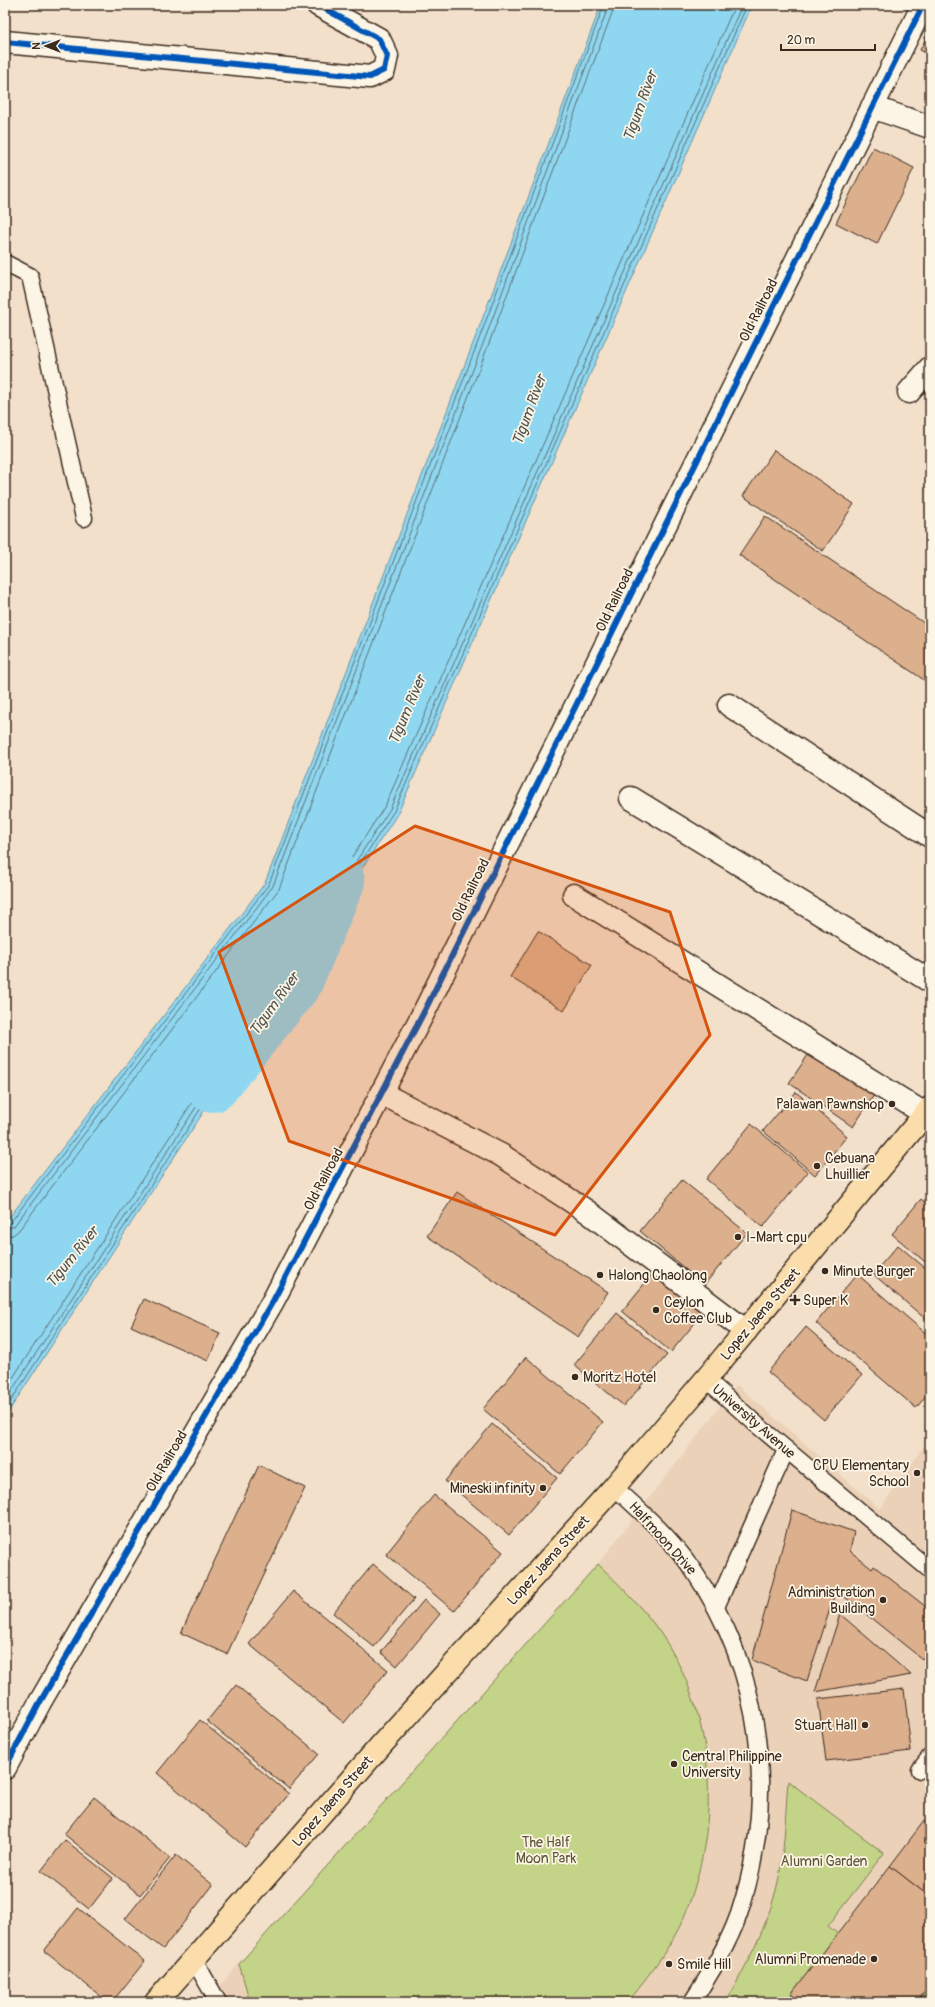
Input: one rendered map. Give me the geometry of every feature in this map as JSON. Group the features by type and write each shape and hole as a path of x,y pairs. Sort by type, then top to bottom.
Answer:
{"main road":[{"name":"Lopez Jaena Street","path":"156,2002 383,1743 614,1486 706,1379 927,1111"}],"street":[{"path":"5,42 370,78 384,70 387,56 379,39 318,5"},
{"name":"Old Railroad","path":"5,1768 40,1702 273,1301 429,1001 923,5"},
{"path":"872,107 930,127"},
{"path":"909,392 930,368"},
{"path":"729,705 930,836"},
{"path":"631,798 930,981"},
{"path":"574,895 927,1111"},
{"path":"381,1093 513,1163 588,1212 746,1331"}],"lane":[{"path":"5,263 30,276 84,518"},
{"name":"University Avenue","path":"706,1379 786,1450 930,1570"},
{"path":"716,1607 786,1450"},
{"name":"Halfmoon Drive","path":"614,1486 651,1520 688,1563 716,1607 742,1667 758,1736 761,1792 754,1859 738,1915 717,1962 692,2002"},
{"path":"920,1770 930,1757"},
{"path":"193,1958 218,2002"}],"highlighted area":[{"path":"415,826 670,912 710,1035 555,1235 289,1141 219,952"}],"shaded area":[{"name":"Central Philippine University","path":"737,1385 880,1509 930,1437 930,2002 205,2002 598,1564"}],"green space":[{"name":"The Half Moon Park","path":"598,1564 645,1613 659,1631 678,1663 693,1698 702,1734 708,1771 708,1808 704,1845 696,1882 684,1917 673,1940 643,1982 627,2002 250,2002 239,1964"},
{"name":"Alumni Garden","path":"788,1781 884,1853 828,1926 838,1934 792,1994 801,2002 726,2002 748,1962 772,1905 779,1877 783,1850"},
{"path":"930,1985 930,2002 917,2002"}],"water":[{"path":"601,5 752,5 398,813 5,1417 5,1223 265,883 477,333"}],"building":[{"path":"930,30 930,55 920,50"},
{"path":"873,147 914,168 877,244 836,223"},
{"path":"774,450 854,504 823,551 743,496"},
{"path":"765,516 930,627 930,684 739,555"},
{"path":"538,931 592,965 564,1011 510,977"},
{"path":"810,1052 874,1095 853,1127 789,1083"},
{"path":"796,1092 847,1136 815,1175 763,1131"},
{"path":"751,1124 808,1172 763,1227 706,1179"},
{"path":"682,1180 747,1233 704,1285 640,1231"},
{"path":"457,1192 608,1292 578,1337 427,1236"},
{"path":"921,1199 930,1207 930,1266 892,1234"},
{"path":"898,1245 930,1272 930,1323 873,1274"},
{"path":"654,1272 703,1313 671,1352 622,1311"},
{"path":"857,1274 930,1337 930,1391 916,1408 816,1323"},
{"path":"144,1299 220,1333 208,1361 131,1326"},
{"path":"617,1313 667,1355 624,1406 574,1365"},
{"path":"806,1327 862,1375 824,1420 768,1372"},
{"path":"526,1357 603,1422 560,1474 483,1409"},
{"path":"492,1424 557,1478 509,1535 445,1481"},
{"path":"259,1465 305,1488 227,1654 181,1633"},
{"path":"434,1495 503,1552 454,1611 386,1554"},
{"name":"Administration Building","path":"792,1510 854,1532 850,1551 872,1569 874,1566 930,1610 930,1649 922,1659 836,1590 807,1681 752,1660"},
{"path":"373,1564 414,1599 374,1647 333,1613"},
{"path":"293,1591 388,1670 344,1723 249,1644"},
{"path":"424,1600 440,1614 397,1666 381,1652"},
{"path":"840,1614 911,1675 815,1692"},
{"path":"236,1685 319,1754 289,1789 207,1721"},
{"name":"Stuart Hall","path":"904,1689 911,1751 826,1761 818,1699"},
{"path":"200,1720 289,1794 245,1847 157,1773"},
{"path":"94,1797 170,1858 140,1895 64,1834"},
{"path":"924,1821 930,1826 930,1897 890,1866"},
{"path":"65,1840 113,1878 89,1909 41,1871"},
{"path":"176,1855 213,1885 163,1949 125,1919"},
{"name":"Alumni Promenade","path":"890,1866 930,1897 930,1985 917,2002 801,2002 791,1994"},
{"path":"78,1908 145,1961 112,2002 108,2002 44,1951"}],"waterway":[{"name":"Tigum River","path":"212,1084 295,981 337,881"}],"cycle path":[{"path":"5,42 370,77 384,70 387,56 379,39 318,5"},
{"path":"5,1768 40,1702 273,1301 426,1008 923,5"}],"place":[{"name":"Palawan Pawnshop","path":"892,1104"},
{"name":"Cebuana Lhuillier","path":"817,1166"},
{"name":"I-Mart cpu","path":"738,1237"},
{"name":"Minute Burger","path":"825,1271"},
{"name":"Halong Chaolong","path":"600,1275"},
{"name":"Super K","path":"795,1300"},
{"name":"Ceylon Coffee Club","path":"656,1310"},
{"name":"Moritz Hotel","path":"575,1377"},
{"name":"CPU Elementary School","path":"917,1473"},
{"name":"Mineski infinity","path":"543,1488"},
{"name":"Administration Building","path":"883,1600"},
{"name":"Stuart Hall","path":"865,1725"},
{"name":"Central Philippine University","path":"674,1764"},
{"name":"Alumni Promenade","path":"874,1959"},
{"name":"Smile Hill","path":"669,1964"}]}
